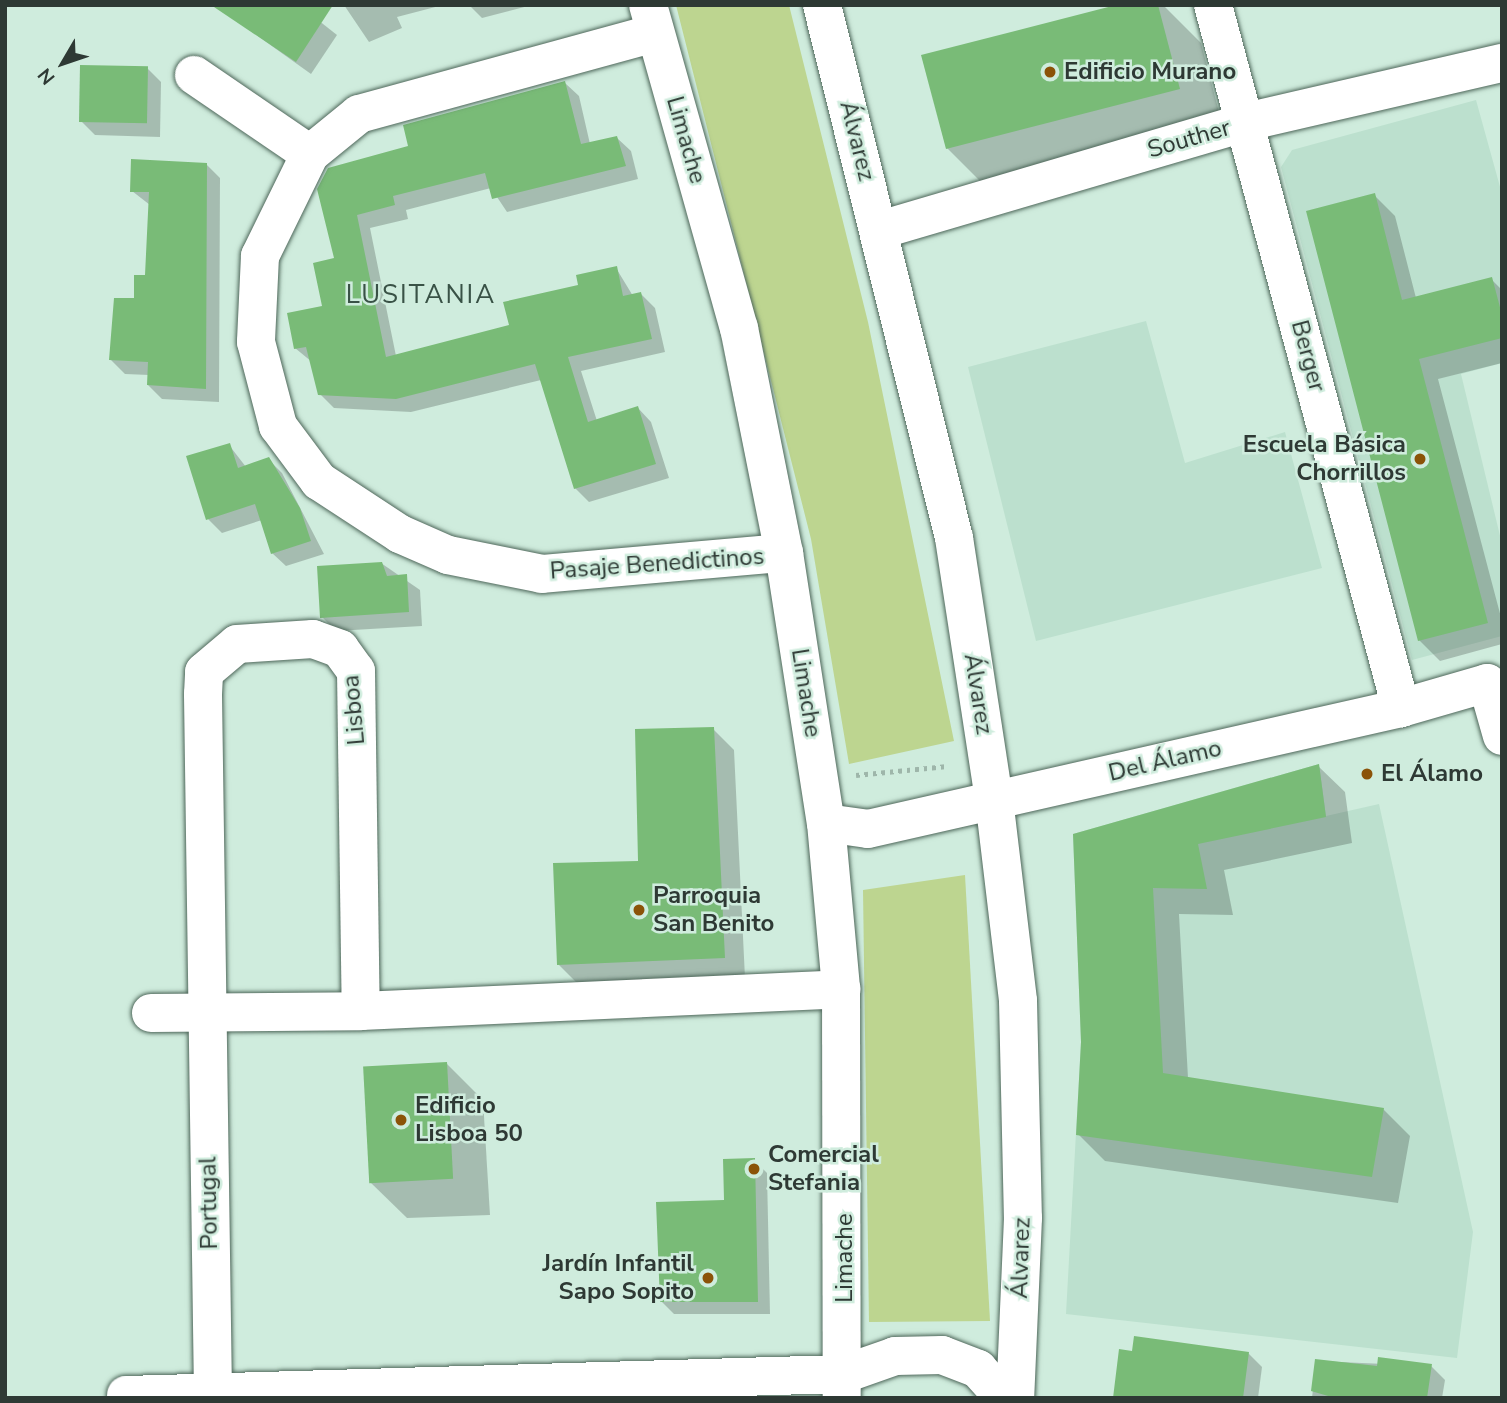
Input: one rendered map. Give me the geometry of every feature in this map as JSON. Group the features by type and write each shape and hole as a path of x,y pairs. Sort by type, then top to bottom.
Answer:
{"street":[{"name":"Álvarez","path":"822,5 880,230 954,538 994,799 1018,1001 1023,1218 1015,1398"},
{"name":"Berger","path":"1213,5 1401,708"},
{"name":"Pasaje Benedictinos","path":"652,19 359,114 310,153 260,256 256,342 278,426 319,481 400,534 448,555 542,574 784,553"},
{"name":"Limache","path":"652,19 739,328 784,553 824,808 841,989 843,1386"},
{"name":"Souther","path":"880,230 1246,122 1502,63"},
{"path":"194,75 310,153"},
{"name":"Lisboa","path":"204,1011 204,672 237,644 313,639 340,649 356,671 361,1011"},
{"path":"1494,681 1502,736"},
{"name":"Del Álamo","path":"824,808 868,830 994,799 1401,708 1494,681"},
{"path":"150,1013 361,1011 841,989"},
{"name":"Portugal","path":"204,1011 214,1394"},
{"path":"126,1395 843,1386 895,1356 942,1355 978,1369 1004,1398"}],"path":[{"path":"824,808 858,774 988,760"}],"shaded area":[{"name":"Escuela Básica Chorrillos","path":"1476,100 1502,194 1502,363 1461,374 1502,544 1502,636 1412,660 1281,167 1292,150"},
{"path":"1146,321 1185,463 1285,432 1322,568 1036,641 968,367"},
{"path":"1319,764 1326,816 1379,804 1473,1232 1457,1358 1066,1314 1081,1042 1073,834"}],"green space":[{"path":"676,5 789,5 868,322 954,741 849,764 811,539"},
{"path":"965,875 990,1321 869,1322 863,890"}],"building":[{"path":"211,5 333,5 296,62"},
{"name":"Edificio Murano","path":"1116,5 1158,5 1180,89 946,149 921,55"},
{"path":"80,65 148,66 147,123 79,122"},
{"path":"565,81 581,144 617,136 626,166 492,199 485,173 393,196 395,205 357,215 386,357 509,325 503,302 578,285 576,275 617,266 623,296 641,292 652,339 568,357 588,422 638,406 656,464 574,489 535,364 396,399 318,395 306,347 294,349 287,313 322,306 313,263 334,258 317,189 328,168 408,146 403,125"},
{"path":"131,159 207,163 206,389 147,385 148,362 109,360 114,298 134,298 134,275 145,275 149,192 130,192"},
{"path":"1375,193 1402,300 1492,277 1502,315 1502,338 1419,359 1488,623 1418,641 1306,211"},
{"path":"230,443 238,468 269,457 300,508 311,541 271,554 255,504 206,520 186,456"},
{"path":"382,562 387,576 407,574 409,612 320,618 317,566"},
{"name":"Parroquia San Benito","path":"714,727 725,958 557,965 553,863 638,861 635,729"},
{"path":"1319,764 1326,817 1198,844 1207,889 1153,888 1163,1073 1384,1108 1372,1177 1076,1135 1081,1042 1073,834"},
{"name":"Edificio Lisboa 50","path":"447,1062 453,1179 369,1183 363,1066"},
{"path":"755,1158 758,1302 660,1302 656,1202 724,1200 723,1159"},
{"path":"1134,1336 1249,1352 1243,1398 1113,1398 1119,1349 1132,1351"},
{"path":"1378,1357 1432,1364 1427,1398 1335,1398 1311,1391 1315,1359 1377,1366"}],"place":[{"name":"Edificio Murano","path":"1050,72"},
{"name":"Escuela Básica Chorrillos","path":"1420,459"},
{"name":"El Álamo","path":"1367,774"},
{"name":"Parroquia San Benito","path":"639,910"},
{"name":"Edificio Lisboa 50","path":"401,1120"},
{"name":"Comercial Stefania","path":"754,1169"},
{"name":"Jardín Infantil Sapo Sopito","path":"708,1278"}],"district":[{"name":"LUSITANIA","path":"421,295"}]}
